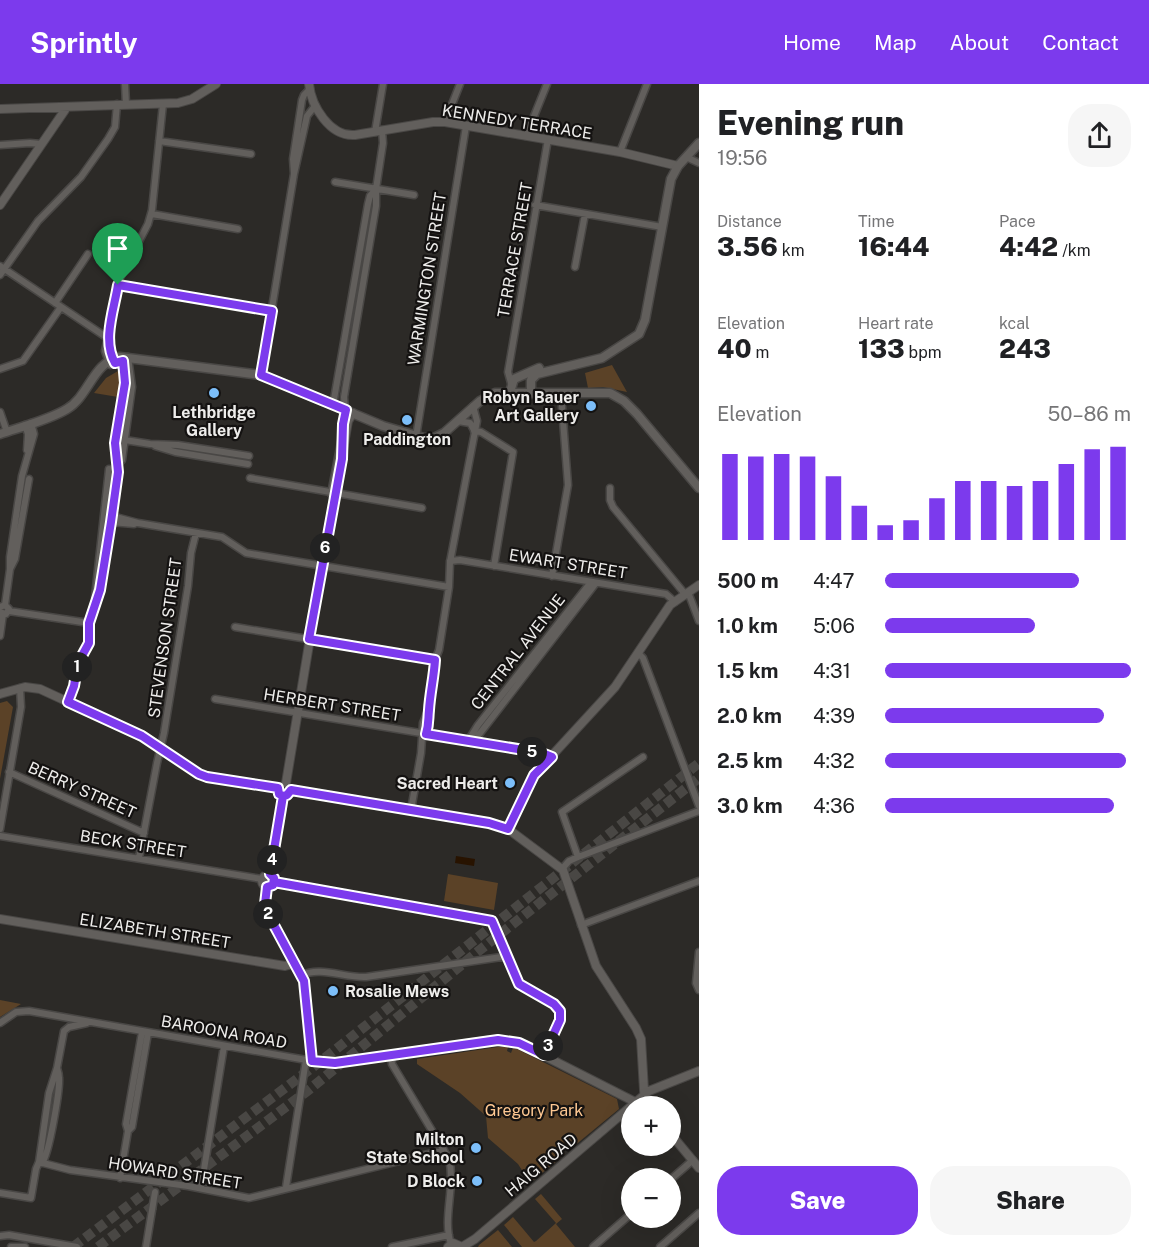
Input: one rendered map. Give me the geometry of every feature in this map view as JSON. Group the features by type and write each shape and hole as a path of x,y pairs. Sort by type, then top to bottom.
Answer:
{"main road":[{"path":"531,390 532,378 537,374 602,358 630,341 641,331 671,179 678,166 699,143"},
{"path":"3,433 68,408 95,376 121,360 261,375 416,437 429,438 438,436 488,396 543,367 567,366"},
{"path":"515,382 527,379 531,390"},
{"path":"515,382 531,390 561,394 606,393 615,395 637,414 699,488"}],"street":[{"path":"125,84 126,104"},
{"path":"0,110 187,102 216,84"},
{"path":"334,493 348,421 344,397 376,206 376,189 383,143 378,131 383,84"},
{"path":"445,122 460,84"},
{"path":"526,135 547,84"},
{"path":"620,152 647,84"},
{"path":"294,174 293,159 302,100 309,86"},
{"name":"KENNEDY TERRACE","path":"309,86 315,106 341,134 349,135 445,122 620,152 678,166"},
{"path":"0,275 2,267 38,221 77,181 108,139 115,127 117,104"},
{"path":"117,465 122,460 132,389 130,370 121,360 105,353 123,270 152,214 163,104"},
{"path":"261,375 294,174 307,117 315,106"},
{"path":"0,205 67,107"},
{"name":"WARMINGTON STREET","path":"416,437 466,126"},
{"name":"TERRACE STREET","path":"515,382 508,373 535,205 548,140"},
{"path":"159,141 250,154"},
{"path":"0,145 30,142 41,144"},
{"path":"686,157 699,163"},
{"path":"335,182 414,195"},
{"path":"333,405 369,198 376,189"},
{"path":"535,205 662,227"},
{"path":"152,214 238,229"},
{"path":"575,267 585,214"},
{"path":"360,253 368,255"},
{"path":"55,303 88,254"},
{"path":"2,267 108,340"},
{"path":"118,285 272,311"},
{"path":"0,369 23,361 61,307"},
{"path":"346,333 355,334"},
{"path":"121,360 125,383"},
{"path":"68,702 74,686 78,663 89,643 89,623 100,586 118,476 115,443 125,383 130,370"},
{"path":"552,576 568,485 561,394"},
{"path":"411,810 424,734 429,724 428,711 435,660 454,574 453,552 477,418 473,406"},
{"path":"0,694 20,688 35,687 142,736 199,774 287,795 297,713 333,507 343,429 348,411"},
{"path":"0,412 3,433"},
{"path":"458,421 470,423 474,430 482,432 513,452 494,566"},
{"path":"0,636 11,546 27,453 34,434 28,424"},
{"path":"343,429 343,450"},
{"path":"125,440 150,444 175,452 248,464"},
{"path":"150,444 178,444 249,456"},
{"path":"95,606 95,583 109,469"},
{"path":"250,478 422,508"},
{"path":"10,569 17,550 29,479"},
{"path":"610,488 609,497 614,507 687,593 699,621"},
{"path":"104,509 138,523 224,538 246,553 450,587"},
{"path":"102,527 112,514"},
{"name":"STEVENSON STREET","path":"139,858 196,533"},
{"name":"EWART STREET","path":"452,561 460,560 666,594 675,602"},
{"name":"CENTRAL AVENUE","path":"471,741 594,582"},
{"path":"508,829 534,775 615,687 667,610 699,585"},
{"path":"3,610 89,623"},
{"path":"235,627 435,660"},
{"path":"639,654 643,658 699,806"},
{"path":"0,829 21,707 20,688"},
{"name":"HERBERT STREET","path":"214,699 471,741 552,757"},
{"path":"578,857 562,812 643,757"},
{"name":"BERRY STREET","path":"9,772 144,833"},
{"path":"288,787 489,823 508,829 562,869 596,966 641,1039 644,1095"},
{"path":"280,792 270,874 274,878 265,904 306,987 309,1060 286,1187"},
{"path":"562,869 569,861 578,857 699,811"},
{"name":"BECK STREET","path":"0,837 262,879"},
{"path":"270,874 262,879 262,883 490,919 519,984 554,1004 560,1011 560,1020 544,1055"},
{"path":"582,925 698,883"},
{"name":"ELIZABETH STREET","path":"0,920 285,966 296,963"},
{"path":"699,952 696,983 699,990"},
{"path":"302,975 315,971 366,977 508,956"},
{"name":"BAROONA ROAD","path":"1,1022 14,1013 23,1011 335,1063 504,1040 519,1043 624,1096"},
{"path":"0,1193 31,1198 36,1169 46,1158 50,1139 60,1079 57,1068 64,1030 92,1022"},
{"path":"120,1178 128,1131 126,1126 145,1033"},
{"path":"201,1188 224,1046"},
{"path":"391,1055 392,1064 444,1150 451,1168 449,1245 456,1243 462,1247"},
{"name":"HAIG ROAD","path":"644,1095 652,1089 699,1071"},
{"name":"HAIG ROAD","path":"462,1247 475,1239 621,1115"},
{"path":"681,1146 699,1168"},
{"name":"HOWARD STREET","path":"40,1163 64,1169 250,1197 444,1150"},
{"path":"681,1170 693,1160"},
{"path":"146,1247 155,1192"},
{"path":"660,1247 699,1213"},
{"path":"593,1247 621,1223"},
{"path":"392,1247 449,1234"},
{"path":"0,1236 9,1235 77,1247"},
{"path":"11,1247 25,1247"}],"green space":[{"path":"612,365 627,392 603,387 588,388 585,373"},
{"path":"118,371 121,373 118,397 94,393 106,378"},
{"path":"7,701 13,707 0,779 0,703"},
{"path":"448,874 498,883 494,910 444,901"},
{"path":"0,1000 21,1004 0,1017"},
{"name":"Gregory Park","path":"508,1047 507,1051 511,1053 513,1048 517,1049 617,1099 619,1109 568,1151 564,1147 562,1149 565,1154 530,1183 518,1164 488,1138 486,1116 460,1093 417,1064 417,1059"},
{"path":"541,1194 562,1219 556,1224 575,1247 522,1247 504,1225 513,1217 534,1242 536,1241 556,1223 535,1199"},
{"path":"498,1230 512,1247 478,1247 479,1245"}],"shaded area":[{"path":"456,856 475,859 474,866 455,863"}],"tunnel":[{"path":"73,1247 321,1061 699,763"},
{"path":"98,1247 310,1089 476,953 699,778"}],"place":[{"name":"Lethbridge Gallery","path":"214,393"},
{"name":"Robyn Bauer Art Gallery","path":"591,406"},
{"name":"Paddington","path":"407,420"},
{"name":"Sacred Heart","path":"510,783"},
{"name":"Rosalie Mews","path":"333,991"},
{"name":"Milton State School","path":"476,1148"},
{"name":"D Block","path":"477,1181"}],"route":[{"path":"118,285 108,342 110,354 115,363 123,361 125,369 125,383 115,443 118,476 100,590 89,623 89,643 78,663 74,686 68,702 142,736 199,774 278,788 279,794 283,796 271,863 270,874 274,882 273,885 267,887 265,904 306,987 312,1061 335,1063 498,1040 519,1043 544,1055 560,1020 560,1011 554,1004 519,984 492,921 487,918 274,882 274,878 270,874 283,796 291,790 489,823 508,829 534,775 552,757 542,753 426,734 435,660 309,639 338,487 346,410 261,375 272,311 118,285"}]}
